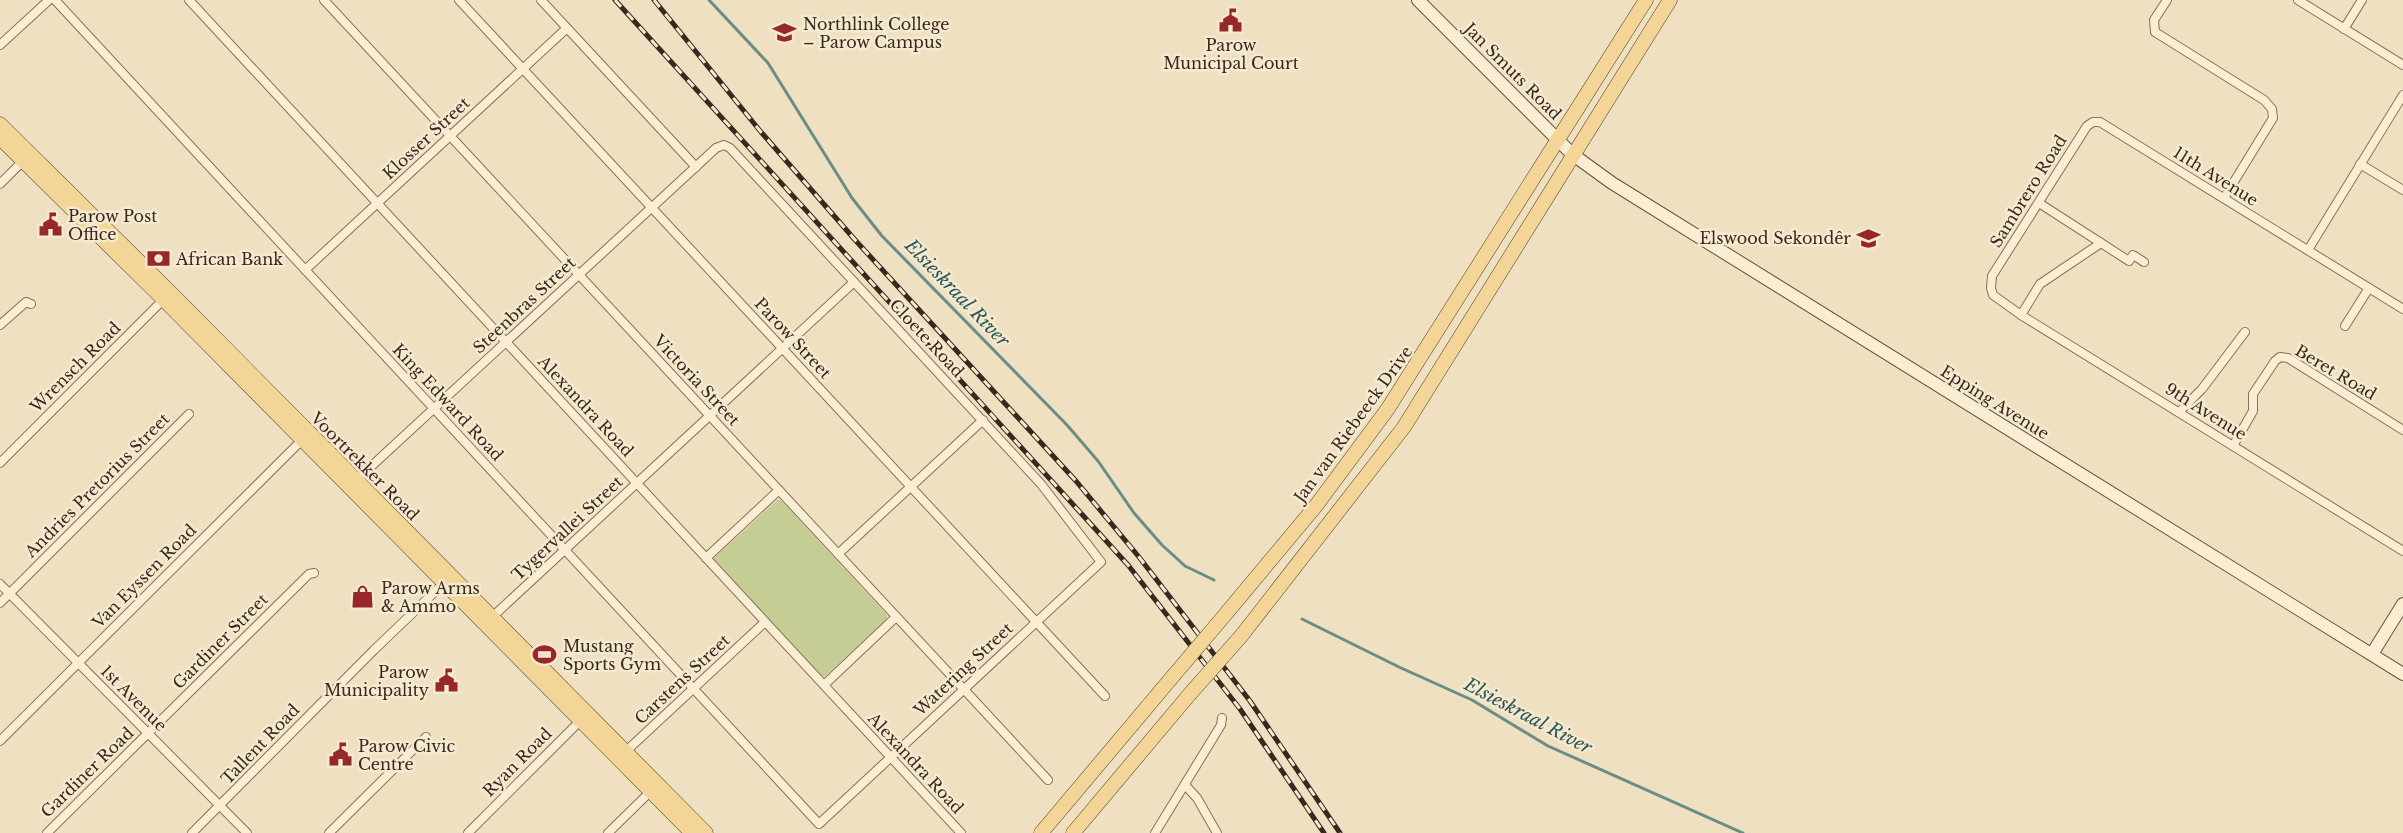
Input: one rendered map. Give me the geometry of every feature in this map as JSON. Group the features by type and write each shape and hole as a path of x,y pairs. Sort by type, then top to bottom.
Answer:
{"main road":[{"name":"Jan van Riebeeck Drive","path":"1041,833 1315,507 1387,410 1646,0"},
{"path":"1072,833 1242,635 1404,427 1499,278 1572,154 1670,0"},
{"name":"Voortrekker Road","path":"0,124 27,158 585,716 654,788 692,833"},
{"name":"Voortrekker Road","path":"0,138 27,158"},
{"name":"Voortrekker Road","path":"654,788 706,833"}],"street":[{"path":"0,45 49,0"},
{"name":"King Edward Road","path":"55,0 819,824"},
{"name":"Alexandra Road","path":"189,0 961,833"},
{"name":"Victoria Street","path":"324,0 1048,780"},
{"name":"Parow Street","path":"459,0 1105,696"},
{"path":"541,0 696,167"},
{"name":"Jan Smuts Road","path":"1418,0 1572,154"},
{"path":"2166,0 2154,20 2155,32 2264,100 2272,109 2269,125 2224,198"},
{"path":"2298,0 2403,65"},
{"path":"2344,29 2362,0"},
{"name":"Klosser Street","path":"305,270 567,28"},
{"path":"2308,250 2403,95"},
{"name":"Sambrero Road","path":"1993,295 1992,276 2086,126 2093,122 2100,122 2109,126"},
{"name":"11th Avenue","path":"2109,126 2403,309"},
{"name":"Steenbras Street","path":"352,484 721,145"},
{"name":"Cloete Road","path":"721,145 730,148 983,420 1041,484 1101,562"},
{"name":"Epping Avenue","path":"1572,154 1612,183 1717,249 2403,674"},
{"path":"0,184 27,158"},
{"path":"2360,164 2403,190"},
{"path":"2039,203 2129,261 2133,255 2144,262"},
{"path":"2021,315 2040,284 2101,243"},
{"name":"Tygervallei Street","path":"488,621 854,282"},
{"path":"2345,326 2369,288"},
{"name":"9th Avenue","path":"1993,295 2021,315 2403,551"},
{"name":"Wrensch Road","path":"0,463 167,296"},
{"path":"0,325 23,303 31,304"},
{"path":"2178,412 2202,388 2245,332"},
{"name":"Beret Road","path":"2233,446 2253,411 2252,397 2255,391 2280,357 2288,358 2403,430"},
{"name":"Andries Pretorius Street","path":"0,603 189,414"},
{"path":"838,554 983,420"},
{"name":"Van Eyssen Road","path":"0,741 305,436"},
{"path":"706,558 779,489"},
{"name":"Watering Street","path":"819,824 1101,562"},
{"name":"Gardiner Street","path":"149,733 309,574 314,573"},
{"name":"Tallent Road","path":"192,833 336,688 449,579"},
{"name":"1st Avenue","path":"0,584 247,833"},
{"path":"2372,654 2403,604"},
{"path":"824,685 896,617"},
{"name":"Carstens Street","path":"622,755 765,622"},
{"name":"Ryan Road","path":"468,833 585,716"},
{"path":"1155,833 1221,725 1222,718"},
{"name":"Gardiner Road","path":"47,833 149,733"},
{"path":"329,833 426,738"},
{"path":"1185,785 1197,798 1217,833"},
{"path":"609,833 654,788"}],"green space":[{"path":"777,500 781,500 887,615 887,619 825,676 822,676 714,558"}],"waterway":[{"name":"Elsieskraal River","path":"709,0 768,63 852,198 882,236 1067,425 1098,461 1134,513 1162,545 1185,566 1214,580"},
{"name":"Elsieskraal River","path":"1302,619 1472,700 1548,746 1743,833"}],"railway":[{"path":"615,0 1128,565 1240,709 1324,833"},
{"path":"654,0 761,132 856,241 1076,481 1139,557 1250,701 1340,833"}],"place":[{"name":"Parow Municipal Court","path":"1231,20"},
{"name":"Northlink College – Parow Campus","path":"785,33"},
{"name":"Parow Post Office","path":"50,225"},
{"name":"Elswood Sekondêr","path":"1869,238"},
{"name":"African Bank","path":"158,259"},
{"name":"Parow Arms & Ammo","path":"363,597"},
{"name":"Mustang Sports Gym","path":"545,655"},
{"name":"Parow Municipality","path":"447,681"},
{"name":"Parow Civic Centre","path":"340,755"}]}
